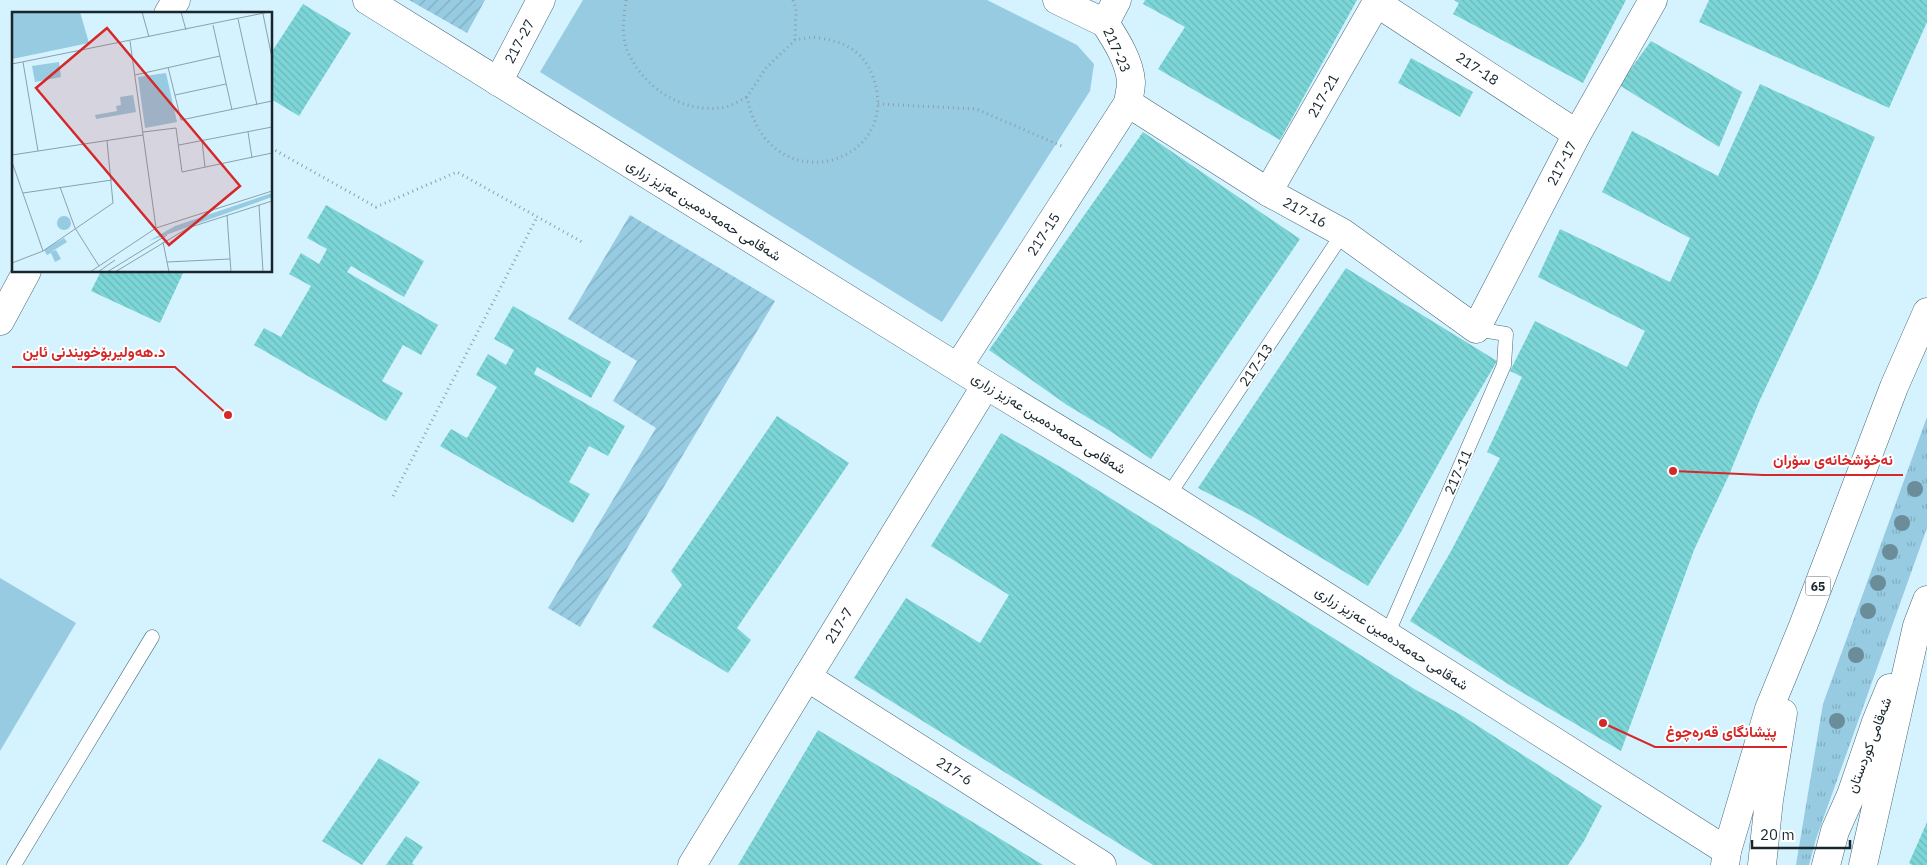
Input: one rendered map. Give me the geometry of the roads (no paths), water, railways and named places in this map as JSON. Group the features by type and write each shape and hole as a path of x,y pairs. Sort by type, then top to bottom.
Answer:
{"main road":[{"path":"169,12 176,0"},
{"name":"شەقامی حەمەدەمین عەزیز زراری","path":"367,0 1168,496 1387,635 1726,858"},
{"name":"217-27","path":"498,82 541,0"},
{"path":"1057,0 1111,12"},
{"name":"217-17","path":"1476,329 1577,134 1653,0"},
{"name":"217-18","path":"1378,1 1577,134"},
{"name":"217-21","path":"1268,192 1378,1"},
{"name":"217-23","path":"1111,12 1116,41 1131,82 1128,103"},
{"name":"217-16","path":"1128,103 1268,192 1343,233 1476,329"},
{"name":"217-15","path":"958,367 1128,103"},
{"path":"0,321 26,272"},
{"name":"65","path":"1726,858 1769,710 1894,387 1927,312"},
{"name":"217-7","path":"692,865 986,385"},
{"name":"شەقامی کوردستان","path":"1826,865 1835,831 1876,722 1927,600"},
{"name":"65","path":"1762,865 1769,800 1782,717 1803,626"},
{"name":"شەقامی کوردستان","path":"1863,865 1917,626"},
{"name":"217-6","path":"807,678 1102,865"}],"lane":[{"name":"217-13","path":"1168,496 1343,233"},
{"name":"217-11","path":"1387,635 1504,365 1506,334 1476,329"},
{"path":"14,865 152,637"}],"place":[{"name":"د.هه‌ولیربۆخویندنی ئاین","path":"228,415"},
{"name":"نەخۆشخانەی سۆران","path":"1673,471"},
{"name":"پێشانگای قەرەچوغ","path":"1603,723"}]}
